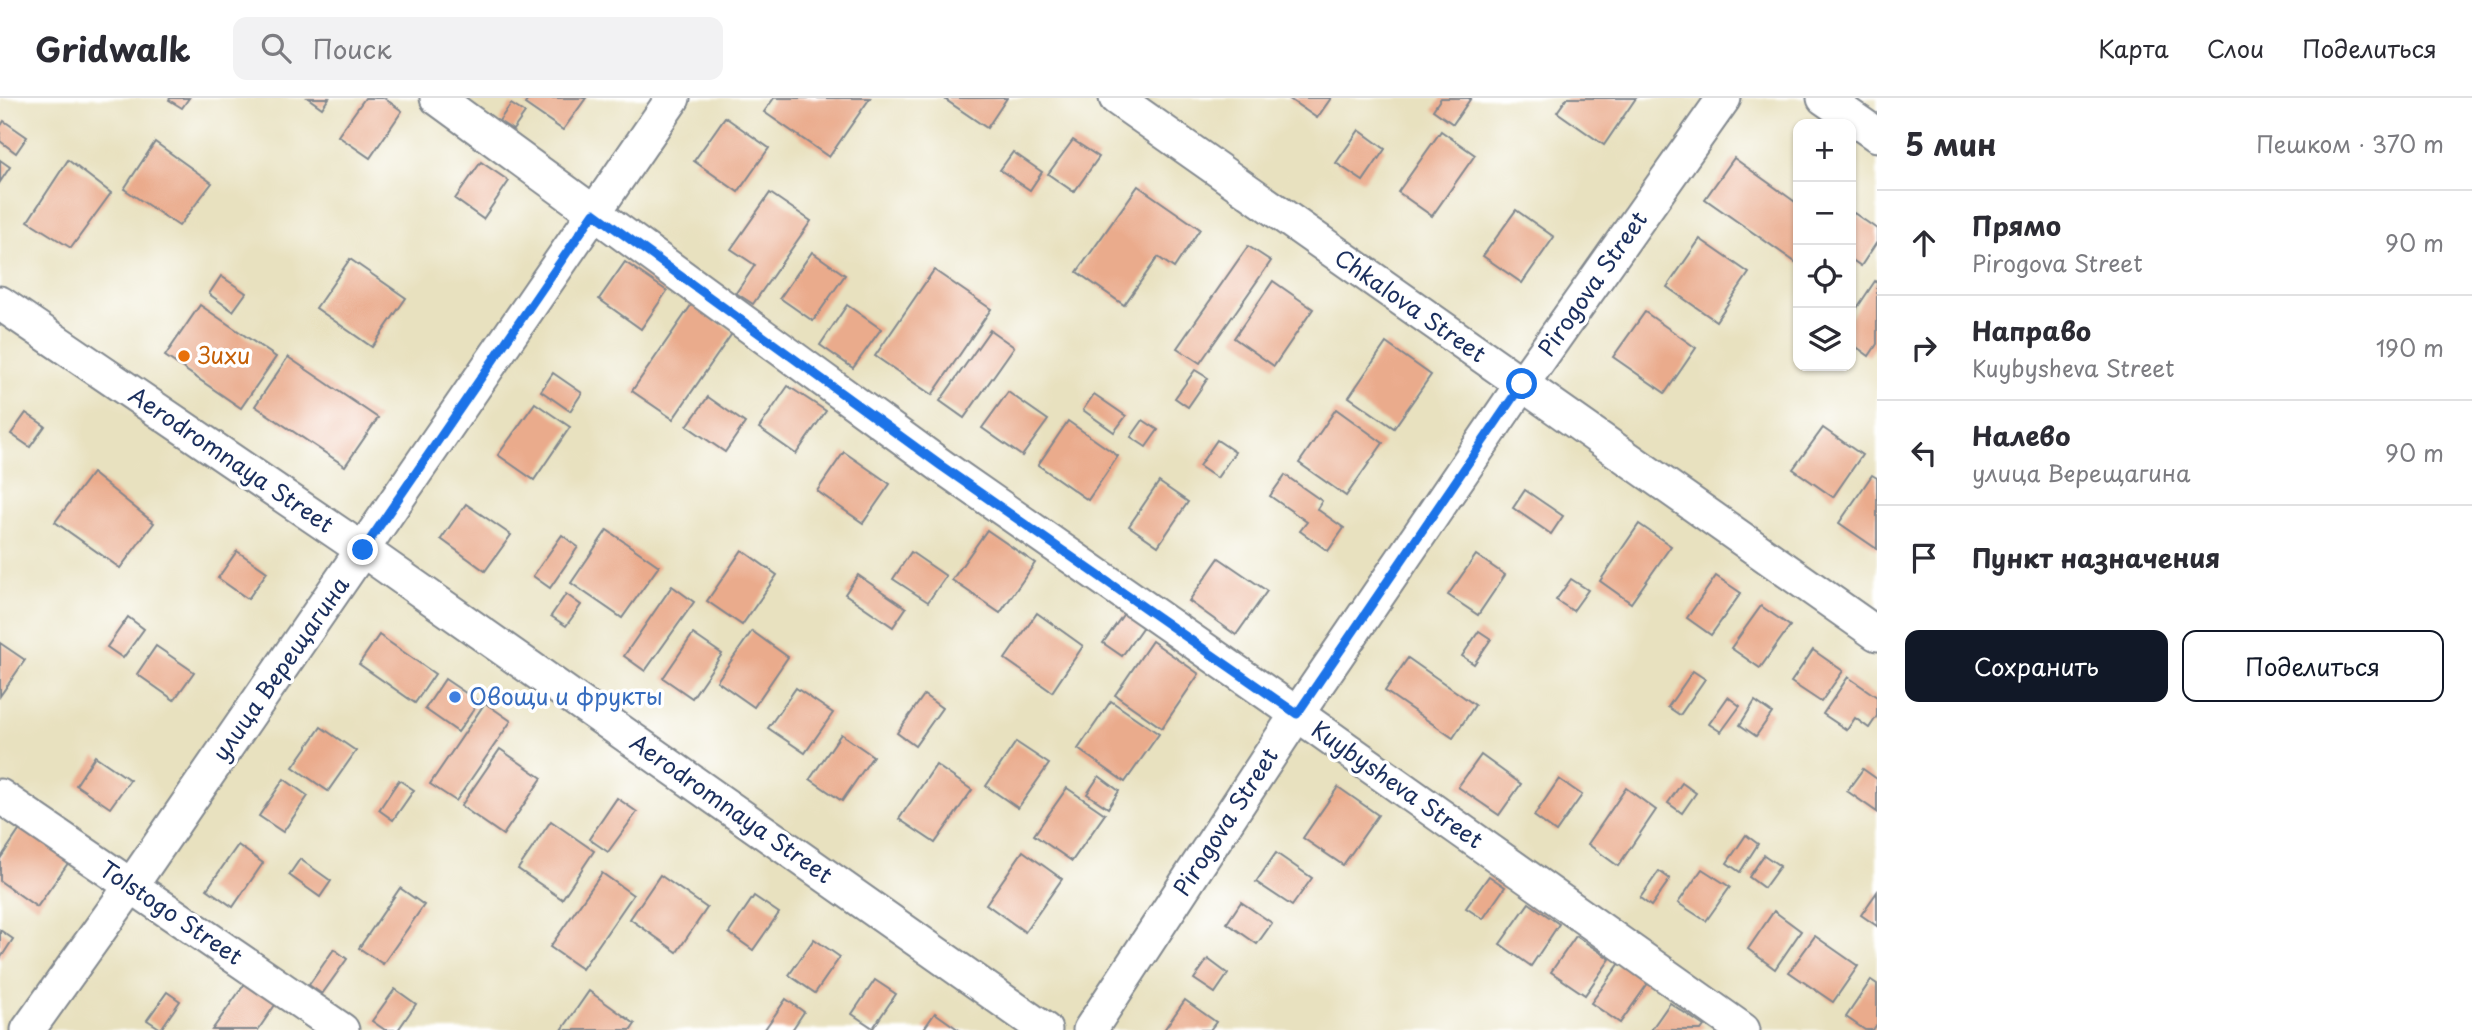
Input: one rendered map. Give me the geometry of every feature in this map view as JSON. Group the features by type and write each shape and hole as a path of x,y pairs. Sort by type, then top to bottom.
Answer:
{"street":[{"name":"Kuybysheva Street","path":"437,98 940,465 1743,1030"},
{"name":"улица Верещагина","path":"28,1030 131,886 673,98"},
{"name":"Chkalova Street","path":"1115,98 1877,634"},
{"name":"Pirogova Street","path":"1090,1030 1297,714 1522,384 1724,98"},
{"path":"1824,98 1877,135"},
{"name":"Aerodromnaya Street","path":"0,303 363,550 1045,1030"},
{"name":"Tolstogo Street","path":"0,796 342,1030"}],"building":[{"path":"189,98 182,108 169,100"},
{"path":"308,98 329,98 322,108"},
{"path":"365,98 384,98 402,111 370,158 338,136"},
{"path":"529,98 586,98 563,130 525,104"},
{"path":"774,98 870,98 829,157 764,112"},
{"path":"1007,98 987,128 946,100"},
{"path":"1288,98 1331,98 1317,118"},
{"path":"1441,98 1471,98 1453,124 1433,110"},
{"path":"1567,98 1636,98 1604,145 1557,112"},
{"path":"511,104 525,113 513,130 499,121"},
{"path":"725,117 769,148 738,192 694,161"},
{"path":"4,121 27,137 16,153 0,141 0,127"},
{"path":"1359,130 1385,149 1363,181 1336,163"},
{"path":"1441,131 1475,155 1432,216 1398,192"},
{"path":"1073,140 1099,157 1074,192 1048,174"},
{"path":"155,142 212,183 179,226 124,189"},
{"path":"1013,152 1042,172 1030,190 1000,170"},
{"path":"1734,158 1793,200 1793,261 1705,199"},
{"path":"0,160 10,167 0,182"},
{"path":"68,160 111,193 71,248 28,221"},
{"path":"481,162 509,181 483,219 455,199"},
{"path":"1138,186 1200,229 1174,268 1158,257 1124,305 1077,272"},
{"path":"770,193 811,221 753,304 736,293 755,265 731,249"},
{"path":"1516,210 1554,237 1522,283 1483,256"},
{"path":"1856,214 1877,229 1877,242 1861,266 1856,262"},
{"path":"1700,239 1749,273 1716,321 1667,287"},
{"path":"1248,246 1271,261 1200,363 1177,348"},
{"path":"812,252 845,275 813,321 780,298"},
{"path":"350,259 406,298 372,347 316,308"},
{"path":"625,262 667,291 641,329 599,299"},
{"path":"934,270 991,309 932,395 875,356"},
{"path":"221,276 246,293 233,311 209,294"},
{"path":"1273,281 1313,309 1274,366 1234,338"},
{"path":"1875,281 1877,344 1869,356 1856,347 1856,310"},
{"path":"692,304 733,332 673,419 632,391"},
{"path":"200,305 276,357 241,408 165,356"},
{"path":"847,305 881,329 853,368 820,345"},
{"path":"1645,312 1696,348 1665,393 1613,357"},
{"path":"990,330 1014,347 964,418 940,401"},
{"path":"1386,343 1431,375 1394,428 1349,397"},
{"path":"288,357 378,418 345,466 255,406"},
{"path":"1195,370 1208,378 1188,407 1175,398"},
{"path":"553,373 582,393 570,411 541,391"},
{"path":"788,386 826,411 796,454 759,428"},
{"path":"1008,392 1048,420 1022,456 982,428"},
{"path":"1094,394 1126,416 1114,432 1083,410"},
{"path":"708,397 745,423 725,452 687,426"},
{"path":"535,403 570,427 534,480 498,455"},
{"path":"1336,409 1383,443 1346,496 1299,463"},
{"path":"26,413 45,426 30,447 11,434"},
{"path":"1143,420 1158,430 1146,447 1131,437"},
{"path":"1068,421 1118,456 1088,500 1038,465"},
{"path":"1823,428 1862,455 1833,497 1793,469"},
{"path":"1217,440 1235,452 1217,478 1199,466"},
{"path":"844,452 890,484 863,523 817,491"},
{"path":"92,473 154,523 120,568 55,522"},
{"path":"1285,475 1322,501 1317,509 1344,528 1328,551 1300,531 1307,522 1270,496"},
{"path":"1872,475 1877,478 1877,549 1839,523"},
{"path":"1159,482 1188,502 1158,546 1129,526"},
{"path":"1525,490 1563,516 1551,534 1513,508"},
{"path":"466,504 511,535 485,571 441,539"},
{"path":"1639,524 1671,546 1631,603 1600,581"},
{"path":"607,530 659,566 622,618 571,583"},
{"path":"987,530 1035,563 1000,613 952,580"},
{"path":"562,535 578,547 550,588 533,576"},
{"path":"742,550 777,575 742,625 707,601"},
{"path":"237,551 267,572 248,599 218,578"},
{"path":"911,552 946,576 928,602 893,579"},
{"path":"1476,555 1505,575 1478,615 1448,595"},
{"path":"1219,558 1267,591 1236,635 1189,601"},
{"path":"858,575 906,608 893,627 845,594"},
{"path":"1716,576 1741,593 1711,635 1687,618"},
{"path":"1571,579 1588,590 1573,611 1556,600"},
{"path":"672,586 694,602 645,671 624,656"},
{"path":"566,594 581,605 566,626 551,616"},
{"path":"1761,606 1790,626 1760,668 1731,648"},
{"path":"1125,612 1144,625 1122,656 1103,643"},
{"path":"1037,613 1083,646 1052,692 1005,659"},
{"path":"128,617 144,629 123,658 107,647"},
{"path":"752,631 788,657 754,707 717,681"},
{"path":"1479,631 1491,639 1474,664 1462,656"},
{"path":"693,634 722,654 692,698 663,678"},
{"path":"379,635 435,674 415,703 359,664"},
{"path":"1152,641 1199,674 1162,728 1115,695"},
{"path":"0,643 25,660 0,696"},
{"path":"156,646 194,672 174,700 137,674"},
{"path":"1813,650 1843,671 1821,702 1791,682"},
{"path":"1408,658 1475,705 1453,738 1385,691"},
{"path":"1693,671 1705,679 1680,715 1668,707"},
{"path":"1848,677 1877,697 1877,716 1869,728 1855,718 1847,730 1823,714"},
{"path":"445,679 479,702 458,732 425,709"},
{"path":"796,688 833,713 805,753 768,728"},
{"path":"924,695 942,708 915,746 897,733"},
{"path":"1728,697 1740,706 1721,732 1709,724"},
{"path":"1111,701 1159,734 1125,782 1078,749"},
{"path":"1755,701 1772,713 1756,736 1740,725"},
{"path":"485,703 511,721 456,801 430,784"},
{"path":"321,727 356,751 328,791 293,767"},
{"path":"841,734 873,756 842,801 810,779"},
{"path":"1016,742 1049,764 1018,808 986,786"},
{"path":"500,749 542,778 503,835 461,806"},
{"path":"1481,755 1521,784 1499,815 1458,787"},
{"path":"95,756 130,780 110,808 76,785"},
{"path":"936,765 972,790 935,843 899,819"},
{"path":"1863,769 1877,779 1877,812 1847,791"},
{"path":"1099,776 1119,791 1108,808 1087,794"},
{"path":"284,779 308,796 283,832 259,816"},
{"path":"1559,779 1582,795 1556,832 1534,816"},
{"path":"399,780 414,790 393,820 379,810"},
{"path":"1682,783 1696,793 1682,813 1668,803"},
{"path":"1338,787 1378,815 1343,865 1303,838"},
{"path":"1067,788 1105,814 1072,861 1034,835"},
{"path":"1626,788 1656,810 1618,866 1588,844"},
{"path":"617,798 637,812 608,852 589,839"},
{"path":"551,821 594,851 562,899 518,869"},
{"path":"23,825 71,859 37,907 0,881 0,859"},
{"path":"1746,835 1758,844 1740,872 1727,863"},
{"path":"238,845 263,863 233,907 207,889"},
{"path":"1023,851 1062,879 1025,932 986,904"},
{"path":"1276,853 1312,878 1292,906 1256,882"},
{"path":"1764,855 1780,866 1764,888 1749,877"},
{"path":"300,859 331,881 320,897 289,875"},
{"path":"1702,869 1730,887 1706,921 1678,903"},
{"path":"1659,871 1670,879 1651,906 1640,898"},
{"path":"602,873 633,895 582,969 550,947"},
{"path":"660,875 707,908 677,952 630,919"},
{"path":"1489,876 1505,887 1483,919 1466,908"},
{"path":"400,888 424,905 383,964 359,948"},
{"path":"1877,892 1877,926 1861,915"},
{"path":"754,896 779,913 753,950 729,933"},
{"path":"1241,902 1272,923 1257,944 1227,923"},
{"path":"1529,903 1559,924 1531,966 1500,944"},
{"path":"1774,911 1801,931 1775,969 1748,949"},
{"path":"0,930 13,939 0,959"},
{"path":"1576,936 1610,959 1585,995 1551,972"},
{"path":"1815,936 1858,966 1833,1002 1789,972"},
{"path":"814,939 840,957 815,993 789,975"},
{"path":"334,949 347,959 322,994 309,985"},
{"path":"1208,959 1228,974 1215,993 1194,979"},
{"path":"1623,959 1651,979 1620,1023 1591,1003"},
{"path":"249,978 279,999 258,1030 212,1030"},
{"path":"875,980 896,994 873,1028 852,1014"},
{"path":"1871,980 1877,984 1877,1024 1873,1030 1865,1030 1846,1017"},
{"path":"395,989 416,1004 398,1030 385,1030 372,1021"},
{"path":"589,991 635,1024 631,1030 562,1030"},
{"path":"167,992 180,1001 161,1029 147,1020"},
{"path":"786,999 804,1012 792,1030 765,1029"},
{"path":"1185,1000 1216,1022 1210,1030 1164,1030"},
{"path":"1670,1003 1704,1026 1701,1030 1651,1030"},
{"path":"935,1013 959,1030 923,1030"}],"place":[{"name":"Зихи","path":"184,356"},
{"name":"Овощи и фрукты","path":"455,697"}],"route":[{"path":"363,550 594,213 940,465 1297,714 1522,384"}]}
